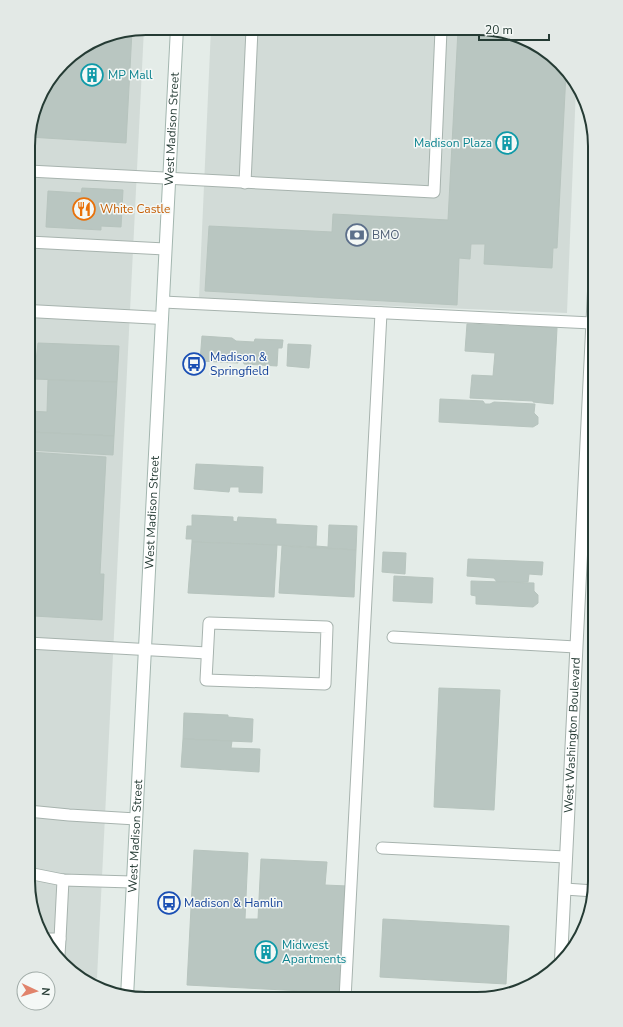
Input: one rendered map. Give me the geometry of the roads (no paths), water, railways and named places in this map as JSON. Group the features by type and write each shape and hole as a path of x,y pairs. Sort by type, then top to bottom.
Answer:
{"main road":[{"name":"West Madison Street","path":"127,990 177,35"},
{"path":"35,312 162,318"},
{"name":"West Washington Boulevard","path":"561,953 588,404"}],"lane":[{"path":"245,183 252,35"},
{"path":"35,171 434,192 441,35"},
{"path":"35,242 165,249"},
{"path":"163,302 588,323"},
{"path":"345,992 381,313"},
{"path":"208,623 327,627 325,684 206,680 207,653 208,623"},
{"path":"393,638 576,647"},
{"path":"35,643 207,653"},
{"path":"35,812 136,819"},
{"path":"382,848 566,856"},
{"path":"35,874 63,880 132,882"},
{"path":"59,951 63,880"},
{"path":"565,889 588,891"},
{"path":"51,939 60,939"}],"place":[{"name":"MP Mall","path":"92,75"},
{"name":"Madison Plaza","path":"507,143"},
{"name":"White Castle","path":"84,209"},
{"name":"BMO","path":"357,235"},
{"name":"Madison & Springfield","path":"194,364"},
{"name":"Madison & Hamlin","path":"169,903"},
{"name":"Midwest Apartments","path":"266,952"}]}
